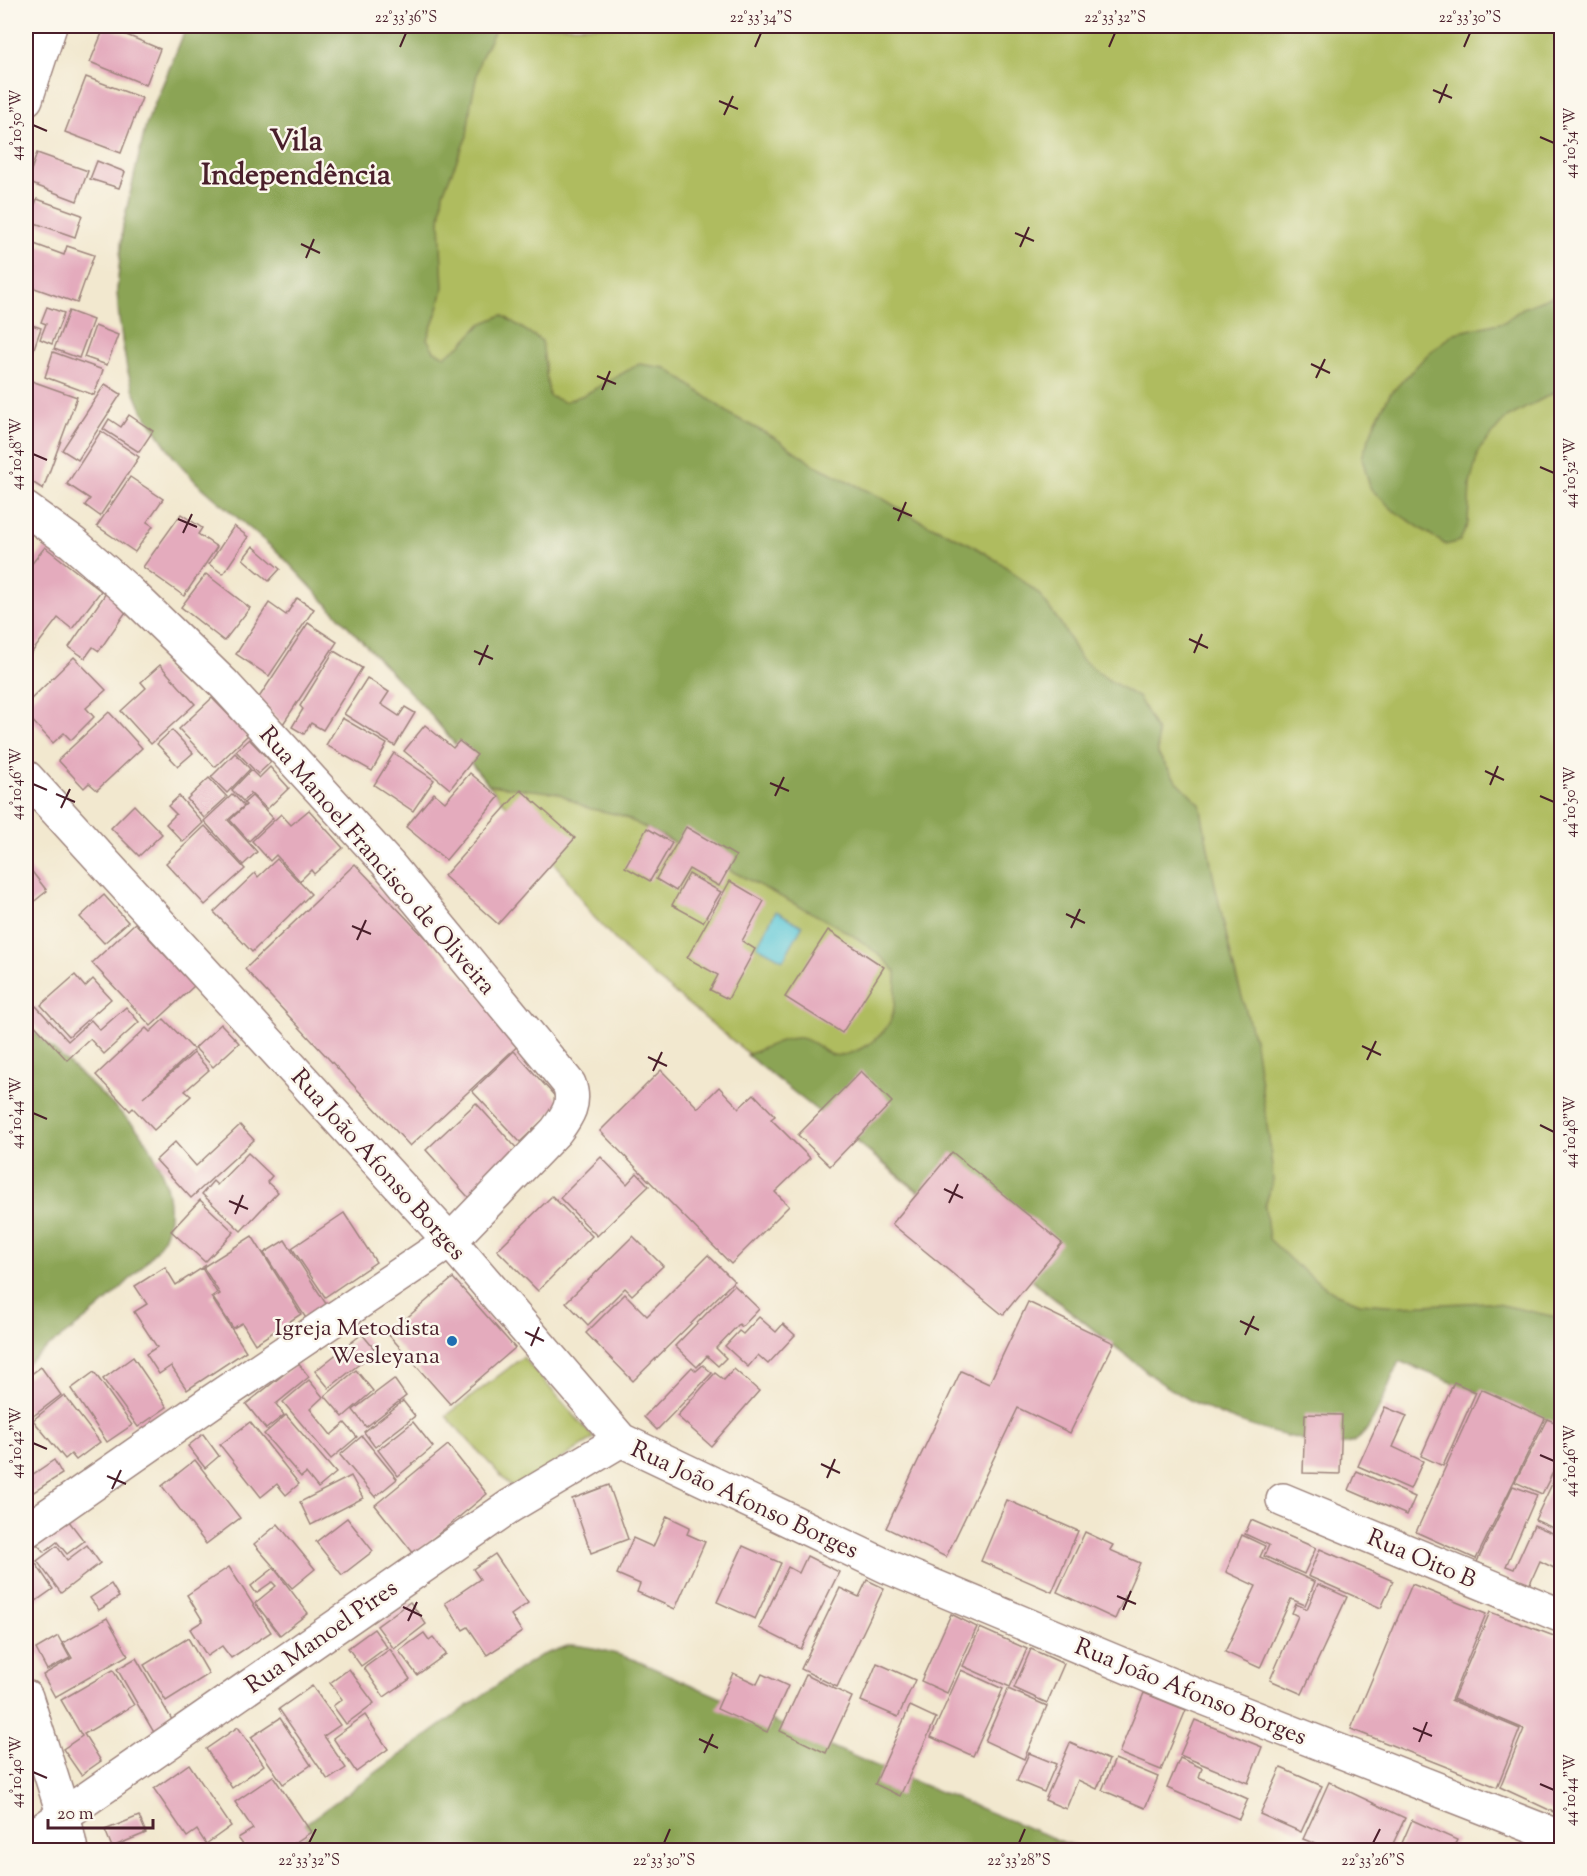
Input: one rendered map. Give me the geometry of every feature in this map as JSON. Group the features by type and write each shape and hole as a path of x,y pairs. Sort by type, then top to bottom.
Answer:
{"street":[{"path":"26,99 50,26"},
{"name":"Rua Manoel Francisco de Oliveira","path":"26,509 73,543 97,564 224,684 388,864 569,1084 573,1102 570,1111 556,1131 450,1241 26,1531"},
{"name":"Rua João Afonso Borges","path":"26,777 450,1241 621,1440 888,1567 1176,1687 1562,1838"},
{"name":"Rua Manoel Pires","path":"26,1841 63,1813 510,1506 621,1440"},
{"name":"Rua Oito B","path":"1282,1500 1562,1616"},
{"path":"26,1697 63,1813 71,1851"}],"green space":[{"path":"187,26 1561,26 1561,1426 1399,1361 1375,1416 1362,1435 1351,1442 1332,1443 1276,1433 1236,1421 1197,1404 1160,1382 904,1181 634,960 593,916 563,874 425,708 281,555 196,482 173,456 142,410 134,391 123,348 117,291 123,225 146,125"},
{"path":"187,26 497,26 480,60 467,136 443,193 440,221 443,288 427,339 434,351 445,356 462,344 481,324 502,315 542,341 549,396 564,402 584,395 639,364 666,368 733,416 775,438 815,465 970,544 1001,563 1039,594 1061,624 1080,658 1107,679 1139,698 1157,732 1158,754 1175,779 1200,804 1233,965 1255,1043 1273,1180 1265,1206 1269,1239 1295,1264 1332,1292 1360,1303 1400,1306 1488,1302 1561,1318 1561,1426 1399,1361 1369,1427 1355,1441 1342,1445 1281,1435 1210,1410 1160,1382 747,1055 793,1038 805,1039 833,1055 843,1055 860,1049 881,1034 892,1018 896,972 860,940 832,924 620,815 587,808 558,793 489,785 425,708 281,555 196,482 173,456 142,410 127,369 119,319 117,291 123,225 146,125"},
{"path":"1561,293 1561,389 1505,419 1479,450 1470,484 1468,523 1460,541 1446,545 1394,511 1370,488 1362,457 1376,420 1390,394 1429,353 1455,333 1504,322 1523,308"},
{"path":"26,1025 94,1087 142,1135 163,1177 169,1207 164,1236 156,1250 138,1271 98,1309 26,1365"},
{"path":"523,1357 594,1438 514,1490 446,1416"},
{"path":"570,1645 595,1648 635,1660 862,1760 1065,1843 1091,1850 269,1850 519,1669 540,1656"}],"water":[{"path":"776,911 802,926 783,960 757,946"}],"building":[{"path":"105,26 160,49 146,85 90,62"},
{"path":"86,77 142,98 121,153 65,132"},
{"path":"37,153 88,171 77,201 27,182"},
{"path":"97,161 125,172 119,188 90,179"},
{"path":"37,199 82,215 75,237 29,221"},
{"path":"26,241 64,255 67,246 94,255 77,303 26,285"},
{"path":"47,307 64,313 52,344 40,339 46,324 41,322"},
{"path":"69,311 93,320 79,358 54,349"},
{"path":"26,323 41,328 26,371"},
{"path":"95,326 118,335 107,365 84,357"},
{"path":"53,352 103,370 94,395 45,377"},
{"path":"26,379 77,397 43,489 26,478"},
{"path":"105,384 121,394 78,460 62,450"},
{"path":"129,415 153,431 139,452 103,429 109,419 121,427"},
{"path":"101,431 139,457 100,516 85,505 90,499 67,484"},
{"path":"130,477 163,499 147,522 153,526 135,552 97,526"},
{"path":"181,514 202,528 198,534 217,547 184,596 143,567"},
{"path":"234,526 248,537 223,574 209,564"},
{"path":"253,546 280,569 269,581 243,559"},
{"path":"45,547 101,591 72,629 58,618 26,660 26,571"},
{"path":"206,574 250,608 224,641 181,607"},
{"path":"108,590 130,606 99,651 93,647 85,658 69,647"},
{"path":"297,598 314,609 269,676 236,654 269,603 286,615"},
{"path":"308,623 337,642 283,724 258,699"},
{"path":"334,651 362,668 323,730 311,723 304,734 292,727 303,709 300,706"},
{"path":"74,657 106,690 86,708 94,717 71,740 64,733 53,743 26,714 26,704"},
{"path":"160,665 195,704 151,744 121,711 146,688 141,682"},
{"path":"367,678 389,692 381,704 399,716 405,707 415,713 395,746 344,714"},
{"path":"212,698 248,735 215,767 179,729"},
{"path":"109,712 142,748 97,790 89,783 84,788 58,760"},
{"path":"342,718 387,744 372,771 326,745"},
{"path":"425,725 453,748 459,741 477,755 450,789 404,751"},
{"path":"172,730 193,753 178,766 157,744"},
{"path":"249,739 271,762 258,774 236,751"},
{"path":"235,753 250,769 227,793 211,777"},
{"path":"394,753 434,780 413,811 374,785"},
{"path":"270,767 289,788 267,809 249,792 251,794 243,801 232,790 251,770 259,778"},
{"path":"470,773 499,797 446,860 406,827 434,793 445,802"},
{"path":"209,778 227,797 204,818 187,799"},
{"path":"521,790 575,838 498,924 444,876"},
{"path":"233,794 244,806 228,820 257,852 243,865 204,821"},
{"path":"179,796 203,823 183,842 166,824 176,814 168,806"},
{"path":"252,796 273,818 249,841 230,820"},
{"path":"134,805 162,834 139,856 111,828"},
{"path":"309,810 343,848 314,874 311,870 300,881 276,855 270,861 252,841 281,814 291,825"},
{"path":"205,826 245,869 205,905 166,863"},
{"path":"686,827 736,856 719,886 689,869 676,891 656,879"},
{"path":"647,828 672,843 650,881 625,867"},
{"path":"277,859 311,894 252,952 214,912 255,873 258,877"},
{"path":"26,864 47,891 26,908"},
{"path":"355,864 523,1041 410,1146 245,969"},
{"path":"689,874 721,892 703,922 672,905"},
{"path":"730,881 764,901 742,941 755,949 728,999 710,990 718,975 687,958"},
{"path":"104,895 128,922 104,943 80,917"},
{"path":"135,923 194,986 151,1026 92,963"},
{"path":"828,930 884,967 842,1033 785,997"},
{"path":"75,975 85,987 93,979 111,999 69,1036 41,1005"},
{"path":"36,1006 68,1041 91,1020 100,1030 126,1007 139,1022 104,1054 90,1039 67,1060 26,1016"},
{"path":"164,1019 194,1050 143,1098 194,1053 209,1070 185,1091 191,1096 154,1130 133,1108 130,1111 96,1075 146,1028 150,1032"},
{"path":"221,1024 239,1043 213,1067 195,1048"},
{"path":"514,1051 561,1103 520,1142 472,1091"},
{"path":"661,1070 698,1108 719,1087 739,1108 754,1094 775,1116 771,1119 810,1158 775,1192 789,1206 731,1264 600,1131"},
{"path":"861,1071 892,1102 830,1166 798,1135"},
{"path":"476,1103 520,1152 469,1198 426,1150"},
{"path":"240,1125 254,1140 191,1198 156,1160 175,1142 196,1166"},
{"path":"952,1152 1062,1243 1003,1315 892,1224"},
{"path":"248,1153 272,1176 267,1182 278,1192 241,1231 202,1194 213,1181 217,1185"},
{"path":"601,1157 627,1184 637,1173 649,1186 597,1236 560,1198"},
{"path":"552,1196 592,1236 538,1291 497,1250"},
{"path":"200,1200 234,1232 205,1262 171,1231"},
{"path":"344,1213 376,1262 325,1297 292,1248"},
{"path":"252,1236 301,1314 255,1344 242,1323 233,1328 213,1298 220,1294 203,1267"},
{"path":"633,1236 663,1266 632,1295 625,1288 588,1325 566,1302"},
{"path":"285,1240 330,1310 309,1323 264,1253"},
{"path":"708,1255 734,1281 633,1381 586,1333 625,1294 647,1316"},
{"path":"165,1267 176,1285 202,1268 217,1293 211,1297 246,1351 187,1390 171,1366 159,1374 146,1354 157,1347 134,1312 147,1304 135,1286"},
{"name":"Igreja Metodista Wesleyana","path":"453,1278 515,1348 450,1404 388,1334"},
{"path":"734,1285 759,1309 742,1327 739,1324 716,1348 726,1358 718,1366 707,1356 697,1367 675,1346"},
{"path":"1028,1302 1114,1343 1070,1433 1018,1408 946,1557 886,1528 961,1371 989,1384"},
{"path":"759,1317 776,1332 783,1324 795,1335 768,1364 758,1355 748,1367 725,1346 739,1331 743,1334"},
{"path":"362,1334 376,1351 329,1388 315,1371"},
{"path":"133,1357 167,1407 138,1427 103,1379"},
{"path":"298,1363 309,1377 276,1404 284,1415 266,1429 246,1404"},
{"path":"703,1365 712,1373 657,1430 644,1417 692,1367 696,1371"},
{"path":"41,1367 61,1395 32,1417 26,1409 26,1378"},
{"path":"734,1369 759,1391 711,1446 677,1416 715,1373 724,1380"},
{"path":"356,1370 373,1391 343,1417 325,1396"},
{"path":"94,1372 132,1425 107,1442 71,1389"},
{"path":"394,1379 406,1396 366,1427 353,1410"},
{"path":"309,1380 323,1397 310,1409 331,1435 345,1423 357,1437 331,1459 283,1402"},
{"path":"1454,1382 1476,1392 1443,1466 1421,1456"},
{"path":"1481,1389 1545,1418 1476,1559 1416,1532"},
{"path":"64,1395 100,1442 76,1460 71,1454 65,1459 33,1420"},
{"path":"403,1401 415,1416 375,1447 364,1432"},
{"path":"1385,1407 1407,1416 1393,1447 1423,1461 1410,1489 1358,1466"},
{"path":"1305,1414 1342,1415 1340,1474 1303,1473"},
{"path":"286,1415 336,1473 318,1488 306,1473 301,1477 264,1434"},
{"path":"1547,1419 1562,1425 1562,1454 1542,1494 1515,1482"},
{"path":"250,1422 299,1484 286,1495 277,1484 261,1497 220,1445"},
{"path":"413,1422 433,1447 398,1476 378,1450"},
{"path":"203,1434 219,1456 205,1468 188,1446"},
{"path":"362,1436 397,1479 375,1497 340,1455"},
{"path":"448,1445 487,1494 414,1554 375,1505"},
{"path":"54,1460 62,1474 26,1497 26,1479"},
{"path":"195,1460 240,1518 206,1544 162,1486"},
{"path":"1562,1463 1562,1532 1535,1520"},
{"path":"1357,1471 1415,1497 1407,1515 1349,1490"},
{"path":"351,1476 363,1498 311,1525 300,1502"},
{"path":"609,1485 628,1539 591,1553 572,1499"},
{"path":"1513,1486 1537,1495 1506,1566 1514,1569 1534,1525 1562,1537 1562,1551 1554,1568 1540,1561 1527,1590 1503,1574 1477,1562"},
{"path":"1007,1500 1078,1531 1052,1592 981,1561"},
{"path":"667,1516 690,1527 687,1534 705,1542 675,1609 637,1592 640,1584 617,1574 633,1538 653,1547"},
{"path":"347,1518 373,1551 342,1575 316,1542"},
{"path":"68,1520 84,1541 67,1554 57,1542 44,1552 37,1544"},
{"path":"1251,1520 1316,1548 1304,1574 1264,1556 1269,1545 1245,1534"},
{"path":"278,1524 315,1569 292,1588 254,1544"},
{"path":"1085,1532 1113,1545 1110,1550 1140,1563 1115,1619 1057,1592"},
{"path":"1242,1535 1265,1546 1260,1557 1315,1582 1305,1605 1291,1599 1260,1668 1225,1652 1256,1586 1226,1572"},
{"path":"87,1545 100,1563 61,1593 37,1561 57,1546 67,1560"},
{"path":"743,1546 781,1563 755,1619 717,1602"},
{"path":"26,1549 53,1589 26,1608"},
{"path":"1320,1549 1393,1581 1381,1608 1308,1576"},
{"path":"495,1554 528,1603 511,1615 522,1632 487,1655 468,1627 463,1630 445,1603 480,1579 473,1569"},
{"path":"807,1556 839,1572 801,1649 759,1628 788,1567 799,1573"},
{"path":"229,1567 271,1632 231,1658 222,1646 207,1656 190,1629 203,1621 187,1595"},
{"path":"274,1568 308,1613 280,1635 255,1603 276,1586 272,1582 256,1593 251,1586"},
{"path":"867,1580 884,1588 837,1687 801,1669 840,1588 859,1597"},
{"path":"111,1584 119,1597 99,1610 90,1598"},
{"path":"1318,1584 1347,1597 1302,1694 1270,1680 1298,1616 1292,1613 1296,1604 1307,1609"},
{"path":"1412,1584 1486,1614 1451,1700 1520,1729 1497,1787 1351,1729"},
{"path":"410,1602 426,1624 394,1649 377,1626"},
{"path":"1490,1612 1562,1639 1562,1816 1500,1787 1524,1729 1453,1699"},
{"path":"951,1614 977,1627 947,1693 921,1681"},
{"path":"107,1618 128,1655 55,1697 43,1675 72,1658 63,1643"},
{"path":"980,1628 1027,1649 1010,1687 963,1666"},
{"path":"374,1629 387,1647 361,1666 348,1648"},
{"path":"424,1633 429,1640 433,1637 446,1654 417,1675 399,1651"},
{"path":"58,1636 70,1658 47,1670 36,1649"},
{"path":"188,1638 209,1674 166,1701 144,1665"},
{"path":"390,1649 410,1679 384,1697 364,1668"},
{"path":"1031,1649 1064,1664 1047,1703 1014,1688"},
{"path":"136,1658 175,1725 156,1736 117,1669"},
{"path":"877,1663 915,1680 898,1717 861,1701"},
{"path":"349,1669 374,1703 346,1724 333,1706 342,1699 330,1683"},
{"path":"113,1670 134,1705 84,1734 101,1761 81,1775 63,1749 82,1736 61,1700"},
{"path":"961,1670 1003,1689 973,1756 931,1737"},
{"path":"733,1673 757,1684 762,1674 788,1686 767,1732 717,1709"},
{"path":"806,1675 852,1697 826,1753 780,1731"},
{"path":"312,1686 340,1725 324,1736 346,1768 328,1780 279,1709"},
{"path":"1008,1689 1047,1706 1024,1759 985,1741"},
{"path":"1144,1693 1186,1710 1161,1770 1119,1753"},
{"path":"910,1706 936,1718 900,1796 875,1784"},
{"path":"365,1715 388,1749 356,1772 333,1738"},
{"path":"280,1718 311,1765 283,1784 251,1737"},
{"path":"1195,1720 1262,1747 1248,1783 1180,1755"},
{"path":"238,1727 264,1765 232,1788 206,1749"},
{"path":"1070,1743 1109,1760 1097,1789 1078,1780 1066,1809 1045,1800"},
{"path":"1029,1753 1056,1764 1044,1792 1017,1781"},
{"path":"1180,1758 1202,1768 1199,1777 1248,1799 1239,1819 1167,1788"},
{"path":"1115,1759 1158,1777 1145,1808 1102,1790"},
{"path":"189,1764 231,1826 206,1844 197,1830 187,1837 154,1789"},
{"path":"1281,1768 1322,1786 1301,1832 1260,1814"},
{"path":"273,1776 311,1832 284,1850 247,1850 238,1838 253,1829 235,1802"},
{"path":"1329,1782 1405,1818 1390,1850 1331,1850 1303,1839"},
{"path":"139,1816 146,1833 112,1847 105,1830"},
{"path":"1412,1820 1457,1840 1452,1850 1399,1850"}],"place":[{"name":"Igreja Metodista Wesleyana","path":"452,1341"}],"district":[{"name":"Vila Independência","path":"296,157"}]}
